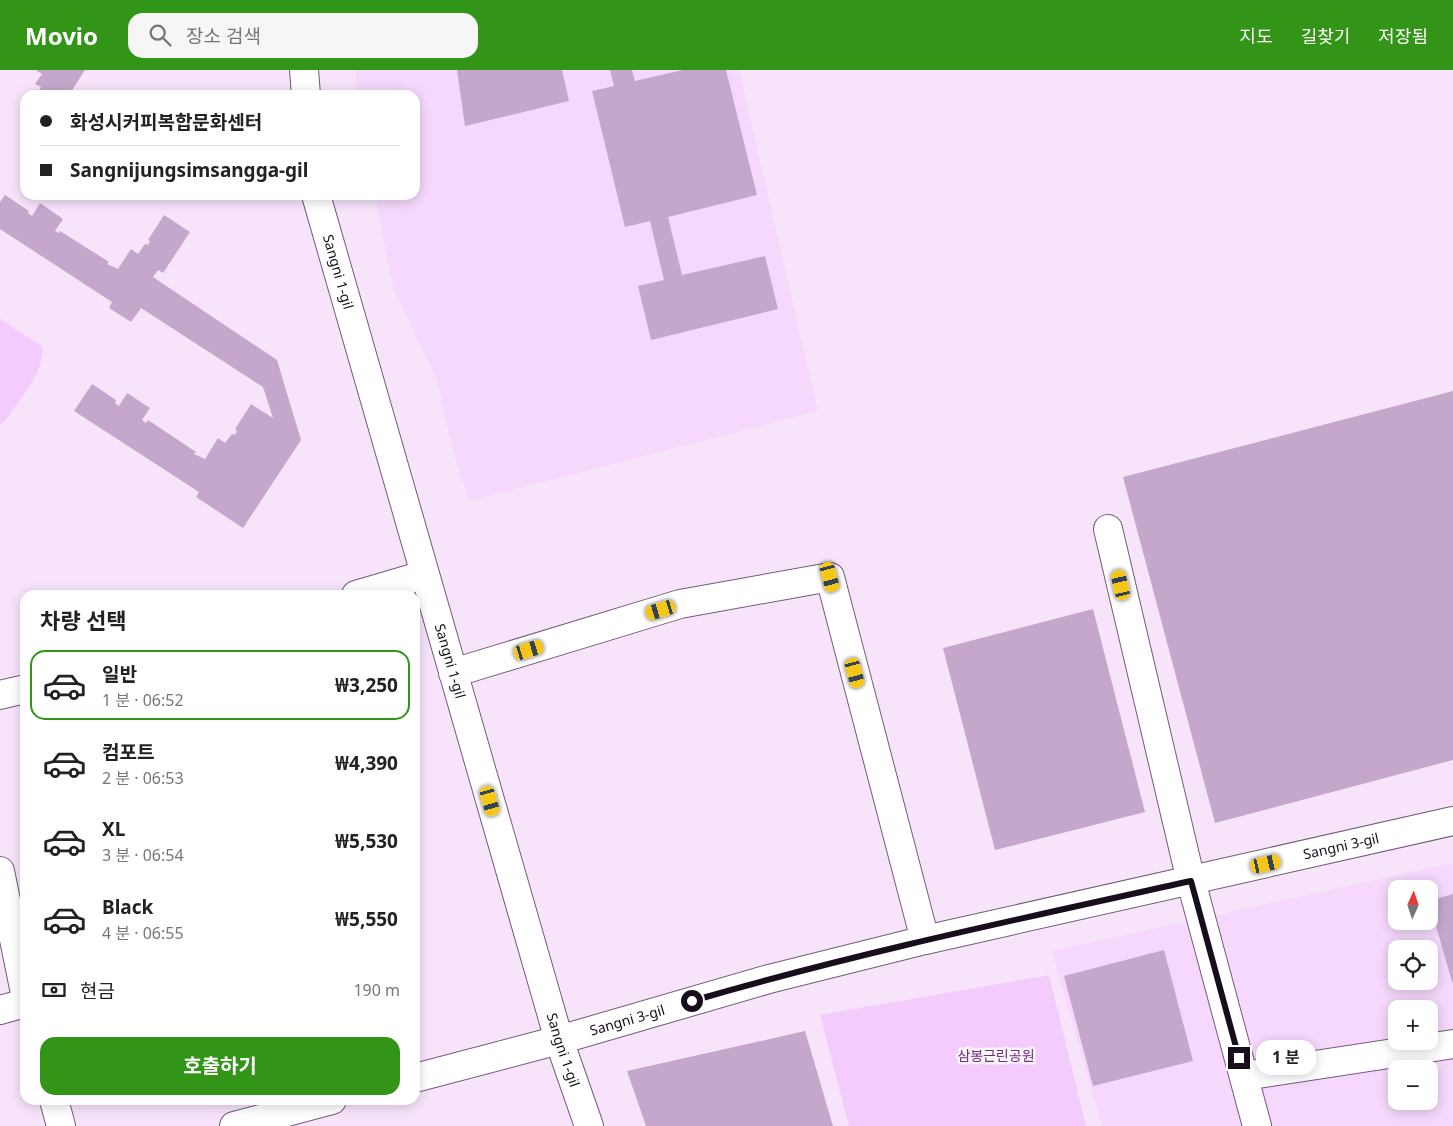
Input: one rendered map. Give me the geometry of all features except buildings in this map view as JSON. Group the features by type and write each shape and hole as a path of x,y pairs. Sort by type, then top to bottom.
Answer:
{"street":[{"path":"304,70 306,90"},
{"name":"Sangni 1-gil","path":"317,200 559,1040 589,1126"},
{"path":"1108,529 1191,881 1257,1126"},
{"path":"373,590 424,575"},
{"path":"453,673 680,604 830,577 925,940"},
{"path":"0,696 20,690"},
{"name":"Sangni 3-gil","path":"420,1077 559,1040 769,979 925,940 1453,821"},
{"path":"0,870 20,968"},
{"path":"0,1010 20,1004"},
{"path":"1244,1076 1453,1044"},
{"path":"55,1105 61,1126"},
{"path":"234,1126 313,1105"}],"shaded area":[{"path":"356,70 739,70 818,411 469,501 452,448 436,378 393,288 376,200 420,200 420,90 356,90"},
{"path":"1453,863 1453,1126 1102,1126 1052,951"}],"green space":[{"path":"0,319 42,346 42,356 30,386 5,421 0,424"},
{"name":"삼봉근린공원","path":"1049,975 1086,1126 849,1126 820,1015"}],"route":[{"path":"692,1001 769,979 925,940 1191,881 1239,1058"}]}
